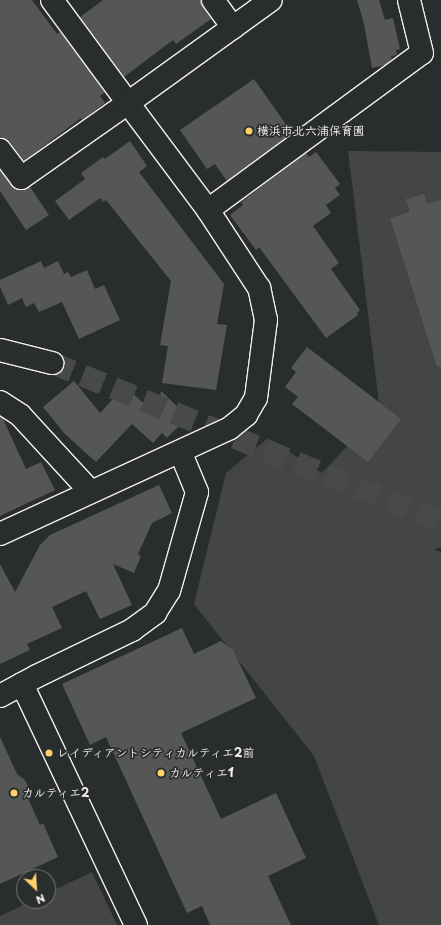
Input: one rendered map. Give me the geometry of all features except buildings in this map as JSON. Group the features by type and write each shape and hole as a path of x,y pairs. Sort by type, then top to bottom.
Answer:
{"street":[{"path":"0,534 90,491 230,428 246,415 256,398 266,320 259,288 208,210 52,0"},
{"path":"213,0 233,28"},
{"path":"0,150 21,178 271,0"},
{"path":"208,210 422,53 409,0"},
{"path":"0,350 52,363"},
{"path":"0,402 20,415 90,491"},
{"path":"0,696 132,630 155,613 169,591 197,492 180,451"},
{"path":"22,684 136,925"}],"shaded area":[{"path":"348,151 441,152 441,547 434,550 441,552 441,925 379,925 314,756 194,604 226,473 268,438 322,473 380,411"},
{"path":"92,872 117,925 0,925 0,916 16,908 56,909 56,889"}],"tunnel":[{"path":"52,363 441,522"}],"place":[{"name":"横浜市北六浦保育園","path":"249,131"},
{"name":"レイディアントシティカルティエ2前","path":"49,753"},
{"name":"カルティエ1","path":"161,773"},
{"name":"カルティエ2","path":"14,793"}]}
